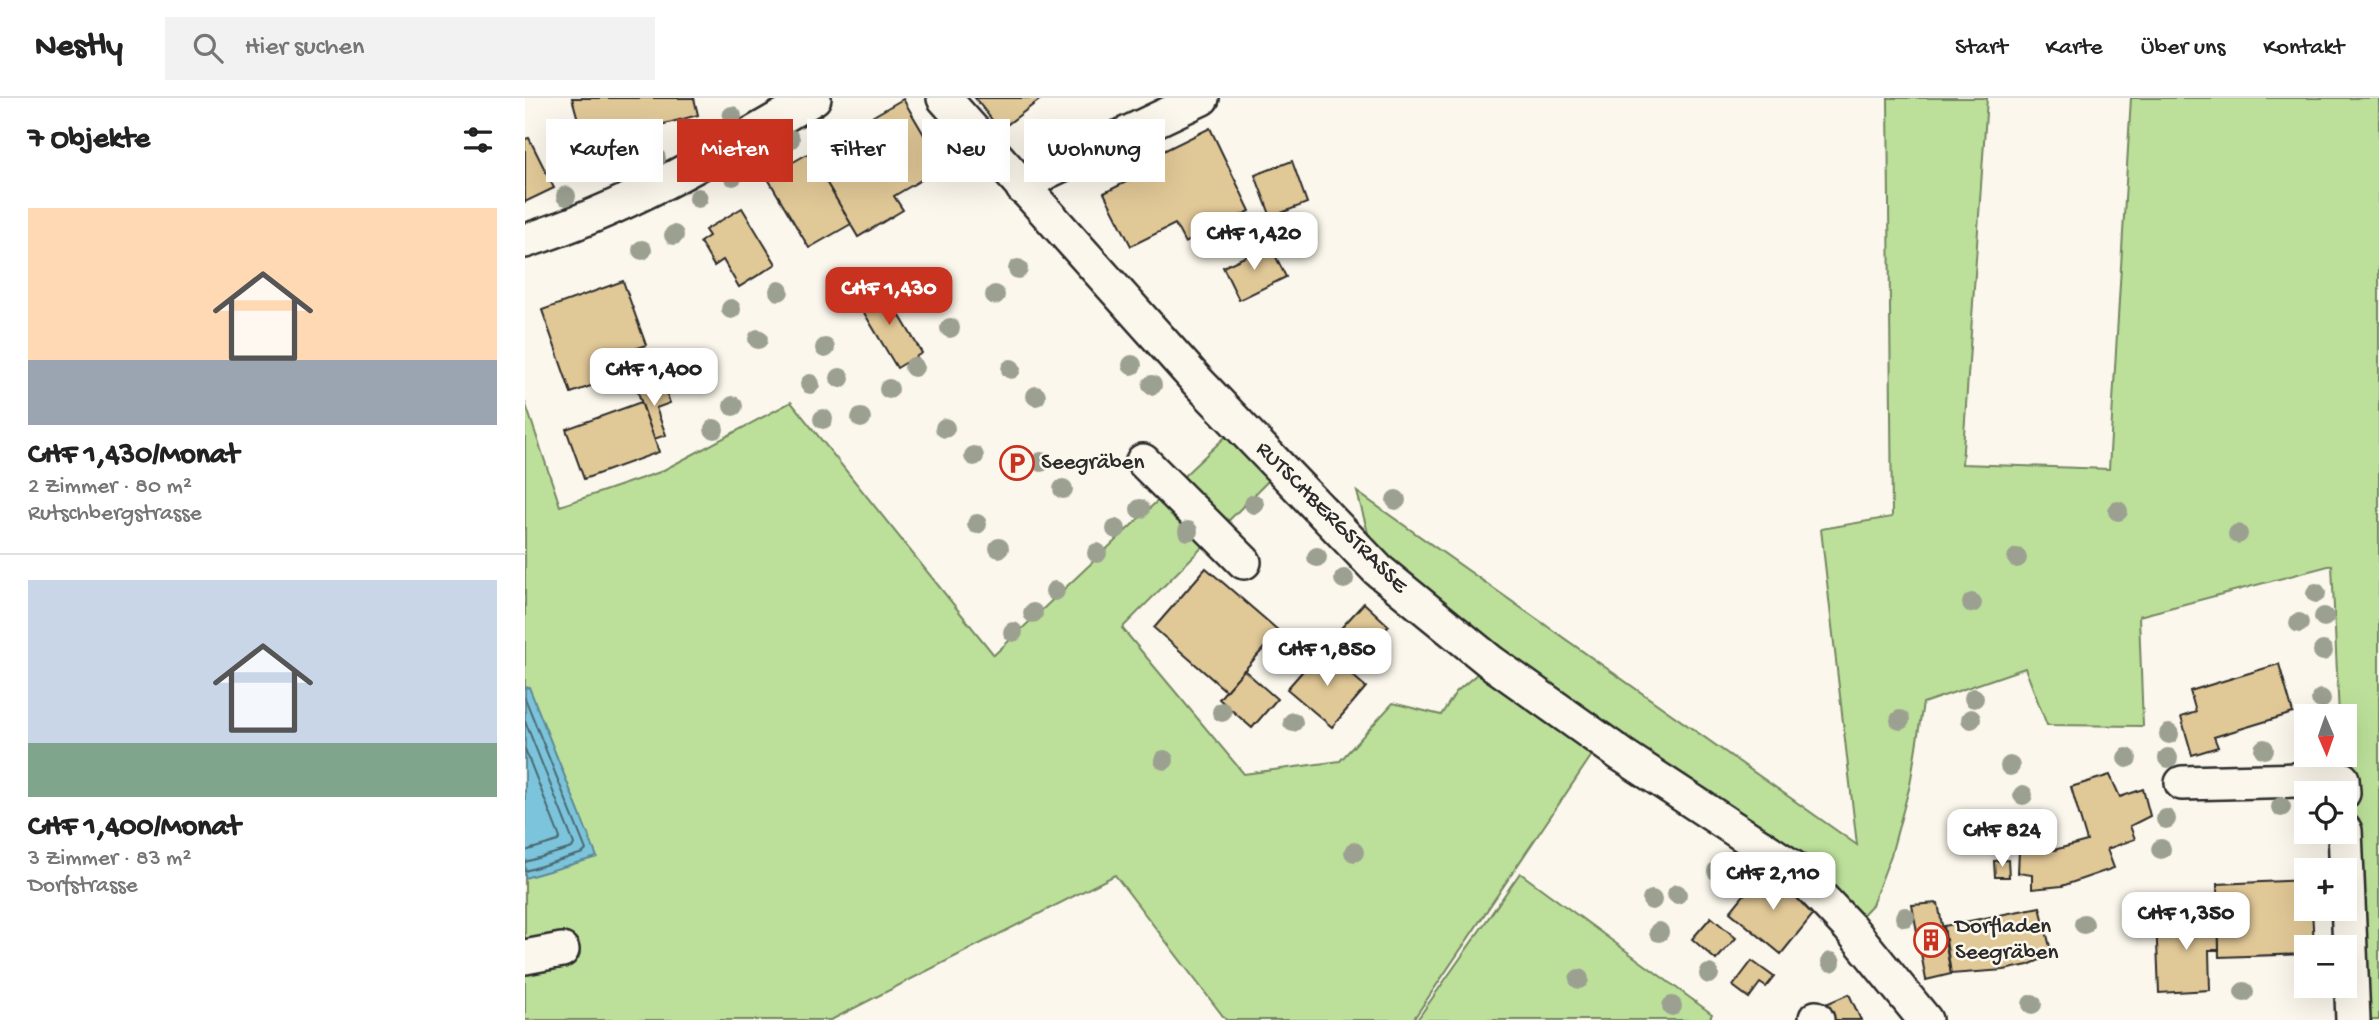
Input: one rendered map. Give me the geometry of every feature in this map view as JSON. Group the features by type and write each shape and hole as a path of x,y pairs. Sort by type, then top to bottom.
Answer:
{"street":[{"path":"525,241 581,222 676,179 814,98"},
{"name":"RUTSCHBERGSTRASSE","path":"944,98 1198,382 1378,570 1491,662 1622,755 1793,867 1850,928 1925,1020"},
{"path":"1023,188 1046,172 1202,98"},
{"path":"1143,461 1244,562"},
{"path":"2182,783 2342,781"},
{"path":"2346,844 2354,1020"},
{"path":"525,957 562,950"}],"green space":[{"path":"1888,98 1987,98 1962,464 2109,469 2131,98 2379,98 2379,1020 2353,1020 2352,998 2357,998 2357,935 2349,935 2349,921 2357,921 2357,858 2346,858 2345,844 2357,844 2357,781 2342,781 2342,767 2357,767 2357,704 2338,704 2332,565 2139,616 2143,726 2047,725 2025,668 1923,703 1910,785 1891,855 1872,905 1850,928 1792,867 1594,752 1413,1020 1226,1020 1115,875 831,1020 525,1020 525,402 560,506 660,472 791,402 994,655 1238,425 1280,469 1122,628 1244,774 1340,761 1393,703 1441,715 1456,692 1491,662 1378,570 1357,492 1857,845 1821,529 1892,517"},
{"path":"1520,873 1712,1014 1709,1020 1417,1020"}],"water":[{"path":"529,687 597,857 525,878 525,688"}],"building":[{"path":"572,98 694,98 698,115 663,124 663,119 578,119"},
{"path":"975,98 1042,98 1010,122 1010,119 991,119"},
{"path":"903,99 922,131 922,179 894,196 903,210 858,237 826,182 908,182 908,119 868,119"},
{"path":"1210,128 1250,211 1185,243 1175,224 1131,246 1104,193 1126,182 1165,182 1165,150"},
{"path":"529,138 546,172 546,182 551,182 554,188 525,202 525,139"},
{"path":"807,154 807,182 826,182 851,224 809,248 770,182 793,182 793,162"},
{"path":"1292,161 1307,203 1271,217 1255,175"},
{"path":"742,208 776,264 739,287 723,260 714,266 700,242 709,236 705,230"},
{"path":"1270,245 1286,277 1239,300 1223,267"},
{"path":"623,281 646,345 604,360 611,379 571,393 542,310"},
{"path":"882,286 922,353 897,368 857,301"},
{"path":"663,383 670,403 656,408 666,435 654,439 638,392"},
{"path":"641,402 659,452 584,479 566,429"},
{"path":"1206,568 1279,631 1226,691 1154,628"},
{"path":"1364,603 1389,626 1348,671 1322,649"},
{"path":"1322,649 1366,687 1332,727 1287,689"},
{"path":"2279,664 2293,713 2214,737 2218,747 2192,755 2181,717 2196,712 2190,691"},
{"path":"1244,670 1277,699 1252,728 1219,699"},
{"path":"2110,775 2120,797 2143,789 2150,816 2130,826 2135,839 2107,849 2114,868 2062,886 2032,889 2032,875 2018,873 2019,851 2054,850 2087,841 2071,787"},
{"path":"2008,860 2009,877 1995,877 1994,861"},
{"path":"1764,870 1815,912 1781,954 1730,912"},
{"path":"2294,881 2294,921 2313,921 2313,935 2294,935 2294,954 2219,957 2217,884"},
{"name":"Dorfladen Seegräben","path":"1938,903 1951,974 1926,980 1912,905"},
{"path":"2040,907 2052,955 2028,965 2004,970 1951,974 1944,926"},
{"path":"2218,915 2219,950 2209,950 2210,990 2159,993 2156,918"},
{"path":"1711,917 1736,938 1716,960 1692,939"},
{"path":"1752,961 1774,977 1766,987 1760,983 1749,998 1733,986"},
{"path":"1849,994 1861,1020 1832,1020 1826,1004"}],"place":[{"name":"Seegräben","path":"1017,463"},
{"name":"Dorfladen Seegräben","path":"1931,940"}]}
